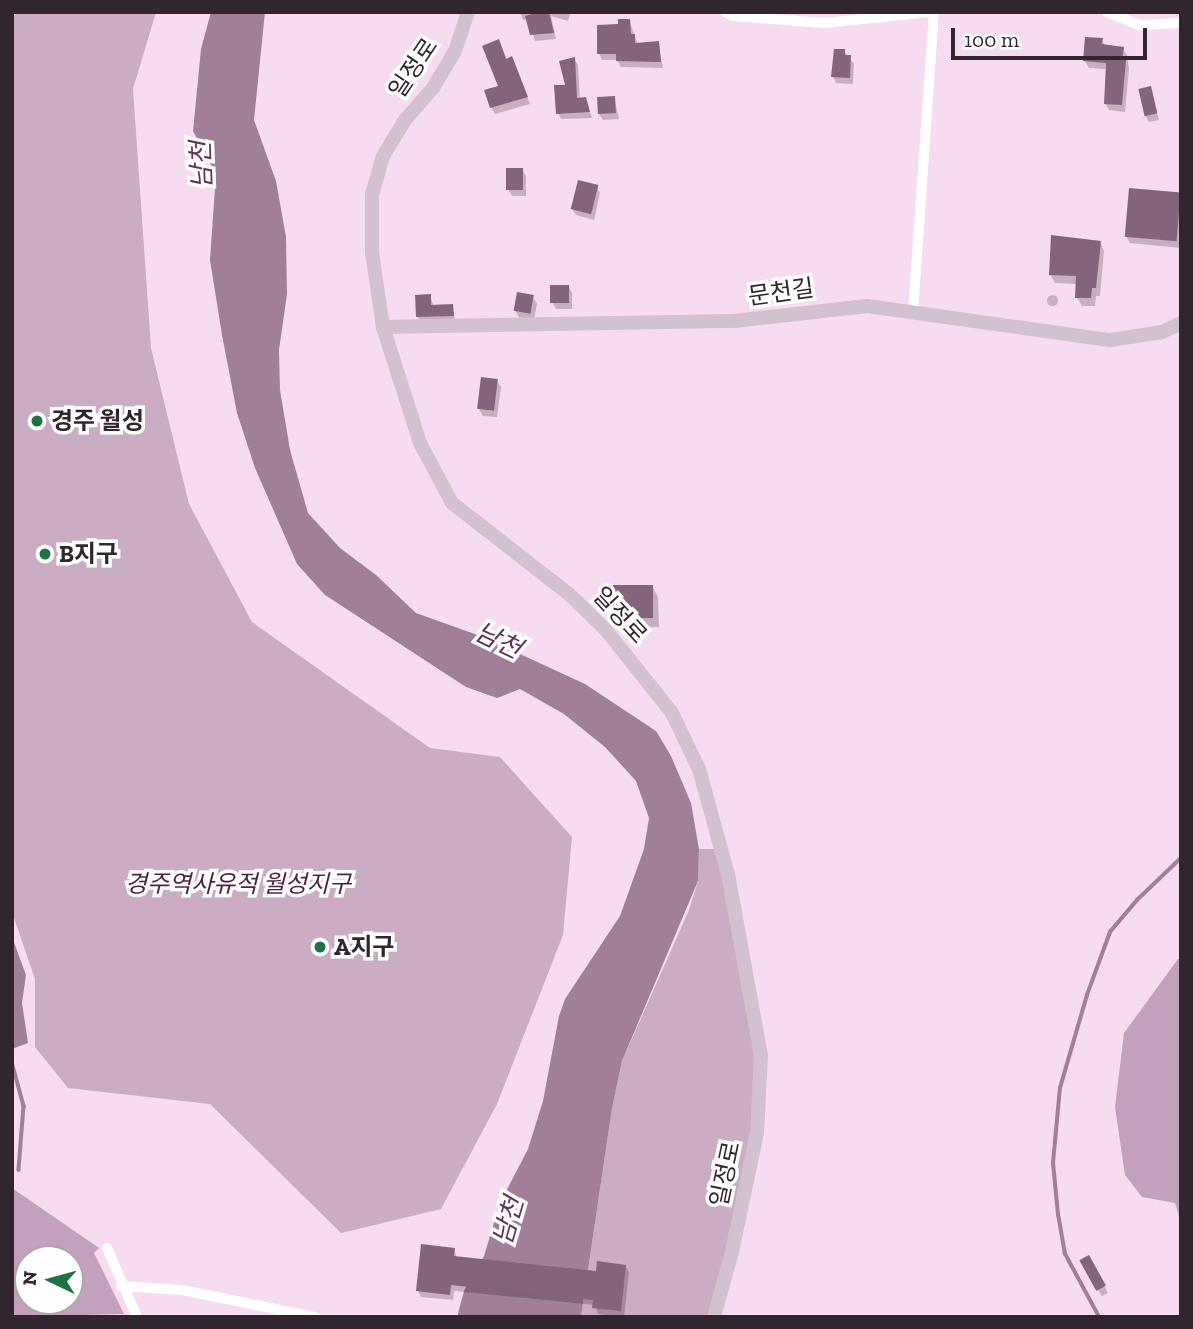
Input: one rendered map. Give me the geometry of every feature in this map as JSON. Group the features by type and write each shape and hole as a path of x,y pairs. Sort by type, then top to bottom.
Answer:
{"street":[{"name":"일정로","path":"468,12 455,51 433,88 405,120 383,156 372,195 372,252 383,327 420,443 452,503 569,594 606,629 671,713 699,769 728,874 761,1055 757,1133 732,1252 714,1317"},
{"path":"725,12 733,16 825,23 933,12 913,312"},
{"path":"1107,12 1140,26 1181,23"},
{"name":"문천길","path":"383,327 734,321 867,306 1110,340 1162,332 1181,323"},
{"path":"107,1248 121,1286 137,1317"},
{"path":"121,1286 182,1290 315,1317"}],"green space":[{"name":"경주역사유적 월성지구","path":"12,12 156,12 133,89 151,348 189,504 252,622 430,748 500,757 572,837 563,935 497,1104 441,1209 341,1233 210,1104 68,1088 35,1047 35,979 12,912"},
{"path":"699,849 721,849 761,1055 757,1133 715,1317 581,1317 612,1107 622,1061 689,910 698,881"}],"shaded area":[{"path":"1178,959 1181,959 1181,1223 1175,1203 1142,1197 1125,1175 1115,1107 1124,1033"},
{"path":"12,1188 99,1248 94,1253 124,1314 12,1317"}],"water":[{"name":"남천","path":"211,12 265,12 254,120 276,181 286,237 287,294 279,350 280,390 290,450 308,513 340,548 376,575 416,613 483,637 585,684 656,731 671,756 691,803 699,849 698,881 622,1061 612,1108 581,1317 457,1317 464,1291 484,1256 500,1203 528,1149 543,1101 559,1016 565,999 620,916 644,849 649,818 636,781 605,747 564,714 520,689 497,698 466,687 325,595 297,564 255,468 237,413 210,260 216,174 193,131 201,49"},
{"path":"12,937 26,975 22,1003 28,1043 12,1049"}],"building":[{"path":"549,12 554,33 530,35 525,16"},
{"path":"618,19 630,19 635,43 659,41 661,62 616,61 616,54 597,54 597,25 618,24"},
{"path":"1085,37 1103,38 1102,44 1124,47 1122,60 1126,60 1122,105 1104,104 1106,63 1083,61"},
{"path":"499,39 506,59 512,56 528,97 490,108 484,90 498,86 482,46"},
{"path":"834,49 845,49 845,55 851,55 850,78 831,77"},
{"path":"575,57 577,98 586,97 590,112 556,114 554,85 565,85 559,61"},
{"path":"1151,86 1157,113 1145,116 1138,89"},
{"path":"615,96 616,113 598,114 597,97"},
{"path":"506,168 523,168 523,190 506,190"},
{"path":"578,180 598,185 591,214 571,209"},
{"path":"1129,188 1181,193 1177,241 1125,237"},
{"path":"1051,235 1101,241 1096,288 1092,288 1091,298 1075,298 1076,276 1049,275"},
{"path":"550,285 569,285 569,303 550,303"},
{"path":"517,292 534,295 530,314 514,311"},
{"path":"431,294 431,305 453,304 454,316 416,317 415,295"},
{"path":"481,377 498,379 494,411 477,409"},
{"path":"613,585 653,585 653,618 613,618"},
{"path":"421,1244 455,1248 454,1256 596,1271 597,1261 626,1265 621,1311 592,1308 593,1300 451,1285 450,1295 416,1291"},
{"path":"1089,1255 1106,1286 1096,1291 1079,1260"}],"waterway":[{"path":"1099,1317 1065,1254 1058,1215 1053,1163 1060,1088 1087,995 1110,932 1137,900 1181,858"},
{"path":"12,1062 24,1106 19,1170"}],"place":[{"name":"경주 월성","path":"37,421"},
{"name":"B지구","path":"45,554"},
{"name":"A지구","path":"320,947"}]}
